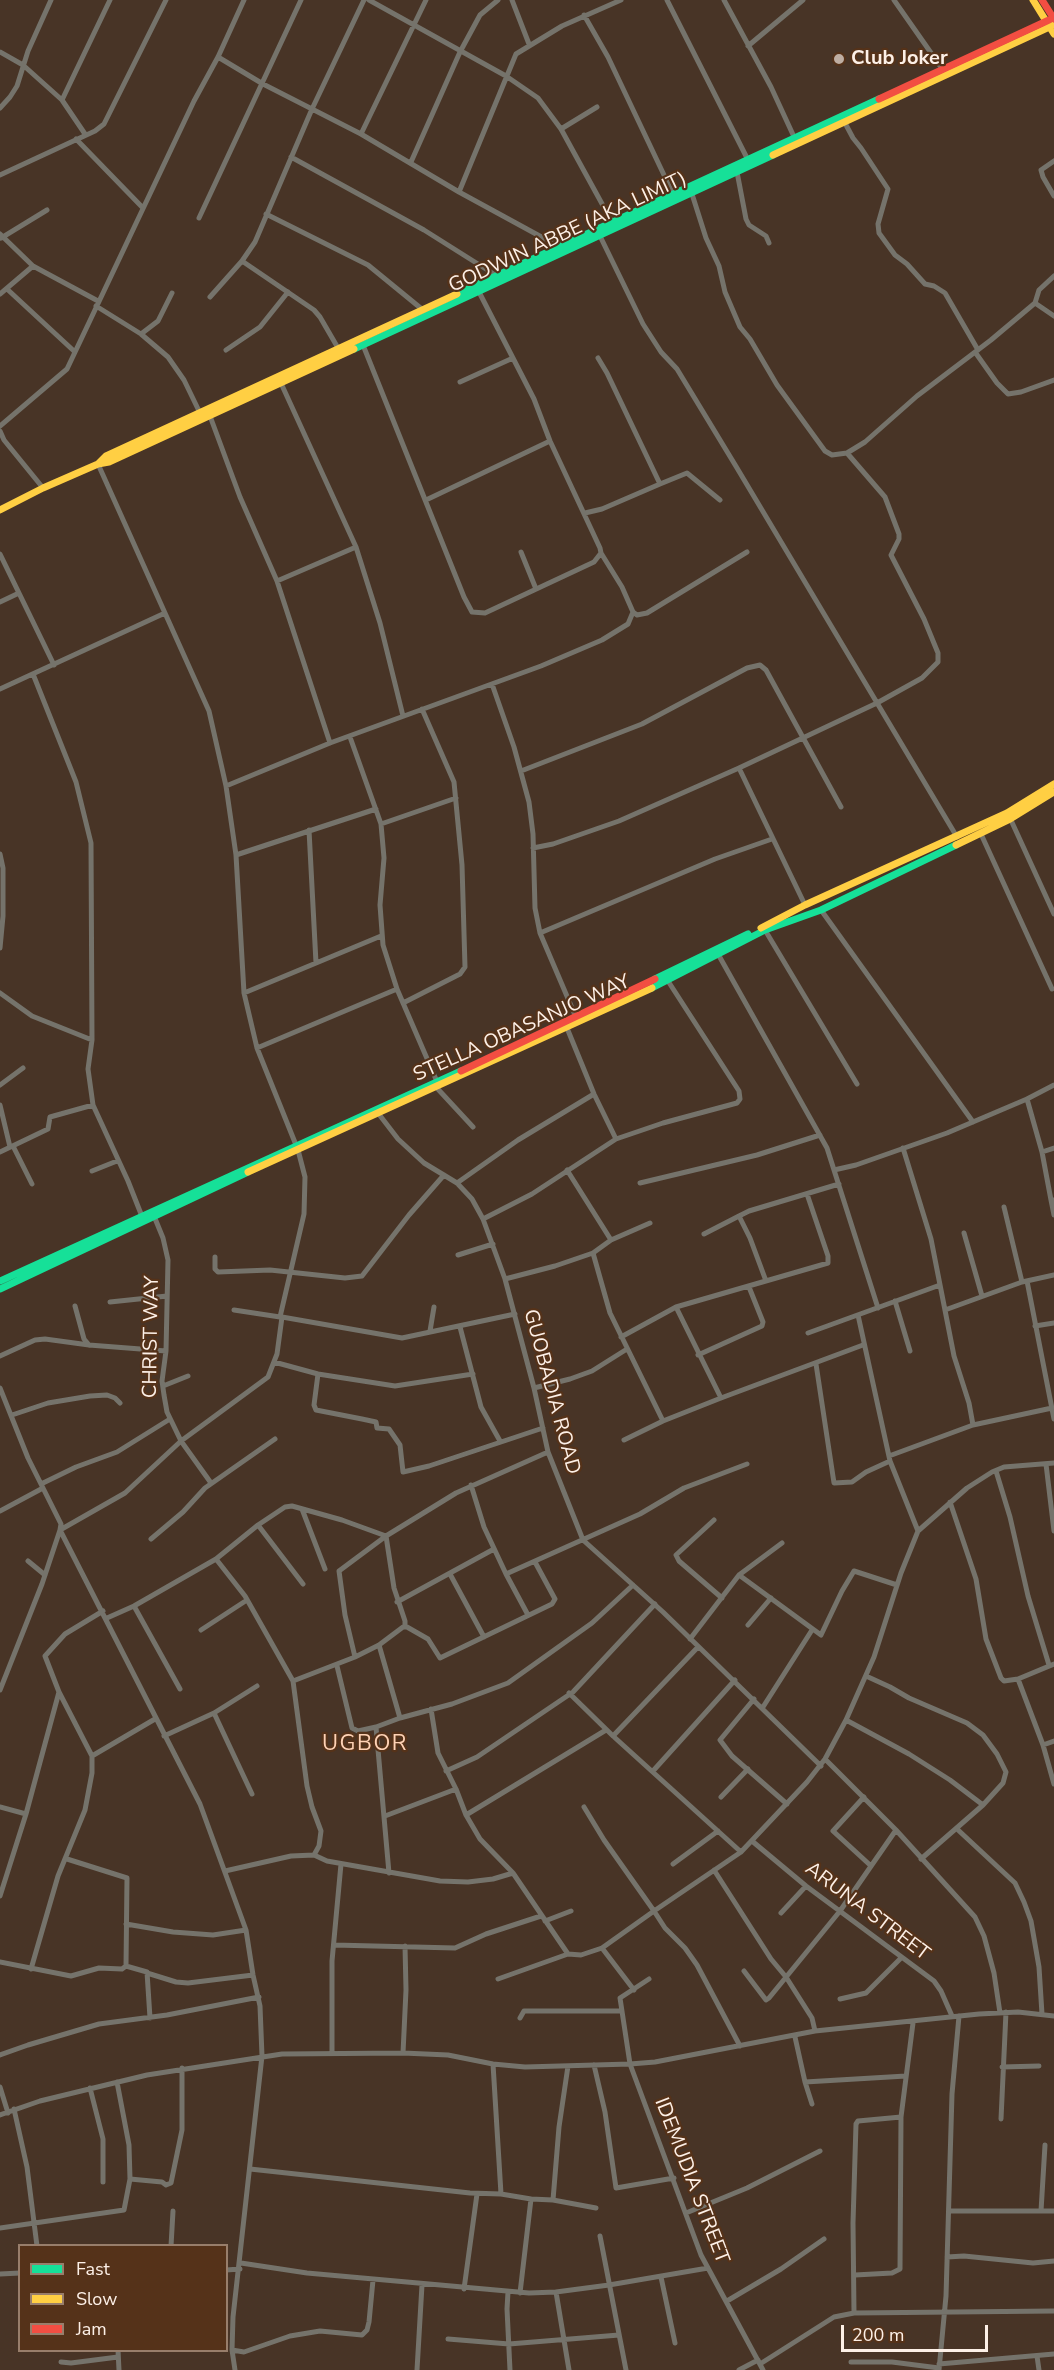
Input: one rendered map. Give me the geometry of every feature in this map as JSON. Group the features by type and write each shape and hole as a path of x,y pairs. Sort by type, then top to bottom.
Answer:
{"main road":[{"path":"1033,0 1052,24"},
{"path":"1042,0 1052,24"},
{"name":"GODWIN ABBE (AKA LIMIT)","path":"98,464 106,456 200,413 363,345 548,256 558,246 943,70 1052,24"},
{"name":"GODWIN ABBE (AKA LIMIT)","path":"0,510 43,488 98,464 109,462 210,416 338,348 423,310 478,289 498,276 600,236 1052,24"},
{"path":"365,1116 578,1020 805,905 1009,816 1054,784"},
{"name":"STELLA OBASANJO WAY","path":"0,1289 142,1218 154,1216 365,1116 378,1113 437,1084 668,981 703,958 718,954 765,930 821,910 981,834 1054,792"},
{"path":"0,1281 297,1148"}],"street":[{"path":"0,108 17,86 23,65 51,0"},
{"path":"62,100 110,0"},
{"path":"0,175 95,131 104,124 166,0"},
{"path":"0,426 67,369 142,208 244,0"},
{"path":"200,218 301,0"},
{"path":"210,297 242,261 255,242 312,109 364,0"},
{"path":"369,0 506,76 538,98 561,129 612,222"},
{"path":"361,134 426,0"},
{"path":"411,162 460,52 480,15 498,0"},
{"path":"512,0 529,44"},
{"path":"459,192 516,54 529,44 584,15 621,0"},
{"path":"667,0 748,160"},
{"path":"724,0 771,87 795,139"},
{"path":"790,0 795,6"},
{"path":"748,46 803,0"},
{"path":"894,0 943,70"},
{"path":"584,15 608,57 673,194"},
{"path":"0,51 23,65 62,100 85,134"},
{"path":"218,57 262,84 361,134 459,192 558,246"},
{"path":"561,129 597,107"},
{"path":"845,123 888,189 878,224 879,233 895,255 907,264 925,284 945,293 997,383 1008,394 1053,382"},
{"path":"76,138 142,208"},
{"path":"291,157 424,230 498,276"},
{"path":"1054,161 1041,170 1054,196"},
{"path":"737,172 746,219 749,225 766,237 769,243"},
{"path":"692,194 706,238 719,266 725,292 740,327 750,339 782,393 825,451 832,455 847,453 865,442 918,396 1035,303 1039,290 1054,276"},
{"path":"47,210 1,237 33,266 97,304 141,334 168,357 184,380 200,413"},
{"path":"266,214 368,265 423,310"},
{"path":"600,236 643,324 661,352 677,369 957,837"},
{"path":"242,261 320,317 338,348"},
{"path":"0,294 33,266"},
{"path":"7,289 75,352"},
{"path":"478,289 534,399 550,441 585,513 601,553 622,587 633,612 637,615 647,613 747,552"},
{"path":"226,350 260,327 288,292"},
{"path":"141,334 158,321 172,293"},
{"path":"1035,303 1054,316"},
{"path":"363,345 472,612 484,613 594,561 601,553"},
{"path":"460,382 513,358"},
{"path":"598,358 660,484"},
{"path":"280,380 356,547 380,623 404,716"},
{"path":"210,416 240,497 277,581 330,743"},
{"path":"0,431 4,440 43,488"},
{"path":"426,500 550,441"},
{"path":"533,848 553,844 619,821 739,768 877,703 922,678 938,662 938,653 924,619 891,555 899,534 885,497 847,453"},
{"path":"60,1530 125,1493 181,1442 268,1377 274,1362 290,1270 297,1251 304,1214 305,1177 297,1148 256,1048 244,993 236,855 226,786 209,711 98,464"},
{"path":"585,513 602,509 687,473 720,500"},
{"path":"277,581 356,547"},
{"path":"521,552 536,589"},
{"path":"0,555 54,665"},
{"path":"0,602 19,593"},
{"path":"226,786 330,743 541,666 602,640 628,624 633,612"},
{"path":"0,689 165,613"},
{"path":"522,771 642,724 753,665 760,665 766,670 841,807"},
{"path":"33,675 76,782 90,843 92,1040 88,1069 93,1106 128,1181 142,1218"},
{"path":"492,684 522,771 530,802 535,908 540,933 578,1020"},
{"path":"403,1003 460,974 465,967 462,865 454,782 422,709"},
{"path":"350,737 381,824 384,858 380,905 381,936 397,989 437,1084 473,1127"},
{"path":"739,768 805,905"},
{"path":"381,824 456,798"},
{"path":"236,855 376,809"},
{"path":"1009,816 1054,914"},
{"path":"309,830 316,963"},
{"path":"981,834 1052,989"},
{"path":"540,933 714,859 772,839"},
{"path":"0,854 3,868 3,892 0,948"},
{"path":"821,910 973,1122"},
{"path":"765,930 856,1084"},
{"path":"244,993 381,936"},
{"path":"718,954 820,1135 839,1184 878,1308"},
{"path":"483,1219 532,1194 616,1138 737,1103 740,1099 739,1091 668,981"},
{"path":"256,1048 397,989"},
{"path":"0,993 32,1016 92,1040"},
{"path":"567,1028 594,1094 616,1138"},
{"path":"0,1085 23,1068"},
{"path":"834,1170 973,1122 1054,1085"},
{"path":"457,1184 518,1140 594,1094"},
{"path":"1027,1099 1042,1152 1054,1215"},
{"path":"0,1105 12,1146 32,1184"},
{"path":"0,1152 48,1129 50,1117 93,1106"},
{"name":"GUOBADIA ROAD","path":"378,1113 406,1147 424,1163 457,1184 472,1199 483,1219 505,1279 534,1388 548,1452 583,1540 735,1680 820,1766"},
{"path":"640,1183 757,1155 820,1135"},
{"path":"903,1148 931,1239 954,1356 969,1403 973,1425"},
{"path":"1042,1152 1054,1149"},
{"path":"92,1171 117,1161"},
{"path":"567,1170 611,1240"},
{"path":"215,1257 215,1269 218,1272 290,1270 345,1278 362,1276 409,1215 444,1175"},
{"path":"704,1234 749,1211 839,1184"},
{"path":"621,1337 676,1307 828,1263 828,1256 807,1194"},
{"path":"1004,1207 1025,1282 1054,1419"},
{"name":"CHRIST WAY","path":"154,1216 163,1238 168,1260 163,1386 170,1419 181,1442 211,1484"},
{"path":"740,1216 766,1281"},
{"path":"505,1279 555,1266 592,1253 611,1240 650,1222"},
{"path":"964,1233 982,1296"},
{"path":"458,1255 493,1244"},
{"path":"592,1253 610,1313 663,1421"},
{"path":"945,1310 1025,1282 1054,1275"},
{"path":"808,1333 940,1286"},
{"path":"698,1355 762,1326 763,1322 749,1287"},
{"path":"110,1302 167,1296"},
{"path":"895,1301 910,1351"},
{"path":"75,1306 84,1339 89,1345"},
{"path":"430,1331 434,1307"},
{"path":"676,1307 721,1398"},
{"path":"234,1310 402,1338 514,1314"},
{"path":"858,1315 890,1459 918,1531"},
{"path":"1035,1326 1054,1323"},
{"path":"460,1327 481,1407 500,1441"},
{"path":"0,1356 35,1340 45,1339 166,1351"},
{"path":"624,1440 663,1421 863,1345"},
{"path":"534,1388 570,1380 592,1371 627,1349"},
{"path":"274,1362 318,1374 395,1386 474,1374"},
{"path":"816,1364 834,1483 852,1482 890,1459 973,1425 1052,1408"},
{"path":"318,1374 314,1405 316,1410 376,1422 377,1428 389,1430 400,1445 403,1472 429,1466 543,1428"},
{"path":"163,1386 188,1376"},
{"path":"0,1388 3,1404 12,1415 42,1486 62,1524 45,1575 0,1690"},
{"path":"12,1415 48,1403 90,1396 107,1395 120,1403"},
{"path":"0,1511 76,1467 117,1452 170,1419"},
{"path":"151,1539 211,1484 275,1439"},
{"path":"355,1658 345,1615 339,1571 386,1536 471,1485 548,1452"},
{"path":"498,1979 568,1954 581,1955 602,1948 741,1852 787,1804 825,1759 866,1676 918,1531 975,1482 1004,1467 1054,1463"},
{"path":"506,1574 640,1514 684,1488 747,1464"},
{"path":"1046,1464 1054,1531"},
{"path":"950,1502 976,1579 986,1639 1004,1681 1018,1679 1051,1665 1028,1596 1010,1517 996,1471"},
{"path":"471,1485 484,1527 528,1615"},
{"path":"107,1618 134,1606 216,1559 258,1525 285,1507 302,1509 342,1520 386,1536"},
{"path":"302,1509 325,1569"},
{"path":"714,1520 675,1555 722,1598"},
{"path":"258,1525 303,1584"},
{"path":"60,1530 107,1618 155,1719 200,1804 246,1930 253,1976 259,1997 262,2056 233,2317 234,2370"},
{"path":"386,1536 397,1602 405,1626"},
{"path":"690,1639 739,1575 782,1543"},
{"path":"397,1602 494,1549"},
{"path":"216,1559 247,1600 293,1681 307,1786 321,1831 319,1846 314,1855"},
{"path":"28,1561 45,1575"},
{"path":"405,1626 428,1640 440,1658 552,1604 555,1600 535,1562"},
{"path":"739,1575 821,1635 854,1571 897,1585"},
{"path":"450,1574 484,1637"},
{"path":"337,1666 352,1728 358,1731 375,1727 452,1704 508,1683 592,1623 633,1586"},
{"path":"748,1624 771,1598"},
{"path":"201,1630 247,1600"},
{"path":"446,1771 477,1757 573,1692 655,1604"},
{"path":"134,1606 180,1689"},
{"path":"31,1969 58,1876 67,1859 85,1810 92,1773 92,1756 59,1692 45,1656 65,1634 103,1611"},
{"path":"293,1681 355,1658 379,1645 405,1626"},
{"path":"763,1707 812,1630"},
{"path":"379,1645 400,1718"},
{"path":"613,1736 698,1647"},
{"path":"866,1676 909,1698 967,1723 983,1735 997,1754 1006,1772 1004,1783 983,1806 921,1859"},
{"path":"1018,1679 1043,1745 1054,1784"},
{"path":"653,1771 735,1680"},
{"path":"164,1736 214,1713 257,1686"},
{"path":"0,1896 26,1814 59,1692"},
{"path":"569,1693 606,1730 741,1852"},
{"path":"754,1699 720,1740 722,1745 787,1804"},
{"path":"431,1709 438,1753 466,1815 480,1839 513,1873 568,1954"},
{"path":"214,1713 252,1794"},
{"path":"92,1756 155,1719"},
{"path":"846,1720 909,1754 950,1780 983,1806"},
{"path":"375,1727 389,1873"},
{"path":"466,1815 606,1730"},
{"path":"1043,1745 1054,1741"},
{"path":"825,1759 896,1830 975,1917 984,1936 1003,2013 1001,2119"},
{"path":"721,1797 748,1769"},
{"path":"385,1816 456,1789"},
{"path":"864,1797 833,1831 870,1865"},
{"path":"0,1807 26,1814"},
{"path":"584,1807 665,1928 685,1948 697,1965 740,2046"},
{"path":"957,1829 1015,1883 1024,1902 1031,1921 1039,1967 1042,2014"},
{"path":"744,1971 766,2000 840,1911 896,1830"},
{"path":"674,1864 718,1831"},
{"name":"ARUNA STREET","path":"752,1841 806,1886 934,1981 952,2016"},
{"path":"225,1871 298,1855 314,1855 327,1862 440,1881 468,1882 493,1879 513,1873"},
{"path":"67,1859 127,1878 126,1966"},
{"path":"332,2053 331,1995 341,1864"},
{"path":"714,1870 812,2018 815,2031"},
{"path":"781,1913 806,1886"},
{"path":"334,1945 454,1948 486,1934 571,1911"},
{"path":"126,1924 173,1932 213,1935 246,1930"},
{"path":"403,2053 406,1990 405,1946"},
{"path":"602,1948 634,1990"},
{"path":"840,1999 866,1993 901,1958"},
{"path":"0,1962 71,1976 99,1968 122,1969 126,1966 146,1970 147,1973 176,1982 188,1983 253,1976"},
{"path":"147,1973 150,2018"},
{"path":"520,2018 524,2011 621,2011 620,1998 649,1979"},
{"path":"0,2055 99,2024 150,2018 259,1997"},
{"name":"IDEMUDIA STREET","path":"621,2011 630,2064 708,2268 761,2365"},
{"path":"0,2115 14,2109 117,2082 182,2068 282,2054 403,2053 448,2055 493,2064 568,2066 630,2064 655,2062 795,2037 815,2031 913,2023 952,2016 1003,2013 1054,2016"},
{"path":"939,2368 947,2257 952,2104 959,2016"},
{"path":"855,2275 896,2272 900,2269 901,2117 913,2023"},
{"path":"795,2037 812,2104"},
{"path":"493,2064 501,2194"},
{"path":"594,2065 605,2112 616,2188 674,2178"},
{"path":"553,2200 559,2127 568,2066"},
{"path":"1002,2067 1039,2066"},
{"path":"130,2179 162,2182 166,2185 171,2183 182,2130 182,2068"},
{"path":"805,2082 906,2076"},
{"path":"0,2228 124,2210 130,2179 129,2145 117,2082"},
{"path":"0,2087 8,2113"},
{"path":"90,2088 103,2139 103,2182"},
{"path":"14,2109 35,2222 37,2244"},
{"path":"854,2313 853,2223 856,2124 858,2121 901,2117"},
{"path":"1041,2211 1045,2145"},
{"path":"687,2213 747,2188 820,2151"},
{"path":"250,2169 477,2194 501,2194 596,2208"},
{"path":"464,2289 477,2194"},
{"path":"520,2293 531,2199"},
{"path":"171,2244 173,2211"},
{"path":"949,2211 1054,2211"},
{"path":"600,2236 626,2370"},
{"path":"727,2301 781,2270 824,2239"},
{"path":"947,2257 964,2256 1033,2263 1054,2261"},
{"path":"228,2269 240,2266 520,2293 556,2292 609,2285 708,2268"},
{"path":"0,2274 18,2273"},
{"path":"661,2277 675,2343"},
{"path":"232,2350 244,2352 290,2336 320,2331 362,2335 367,2330 369,2322 374,2280"},
{"path":"417,2370 422,2285"},
{"path":"508,2292 510,2370"},
{"path":"556,2292 568,2370"},
{"path":"739,2370 761,2365 829,2318 854,2313 1054,2311"},
{"path":"448,2339 509,2344 619,2335"},
{"path":"61,2362 71,2363 118,2354 119,2370"},
{"path":"851,2362 892,2362 939,2368 1054,2354"},
{"path":"1037,2356 1039,2370"}],"traffic: fast":[{"path":"457,294 879,99"},
{"path":"354,349 773,155"},
{"path":"652,988 765,930 821,910 956,845"},
{"path":"655,979 748,934"},
{"path":"0,1281 461,1071"},
{"path":"0,1289 248,1172"}],"traffic: slow":[{"path":"1033,0 1054,34"},
{"path":"773,155 1054,25"},
{"path":"98,464 106,456 457,294"},
{"path":"0,510 43,488 98,464 109,462 354,349"},
{"path":"761,928 805,905 1007,813 1054,784"},
{"path":"956,845 1010,819 1054,792"},
{"path":"248,1172 652,988"}],"traffic: jam":[{"path":"1042,0 1054,19"},
{"path":"879,99 1049,20"},
{"path":"461,1071 655,979"}],"place":[{"name":"Club Joker","path":"839,59"}],"district":[{"name":"UGBOR","path":"365,1745"}]}
